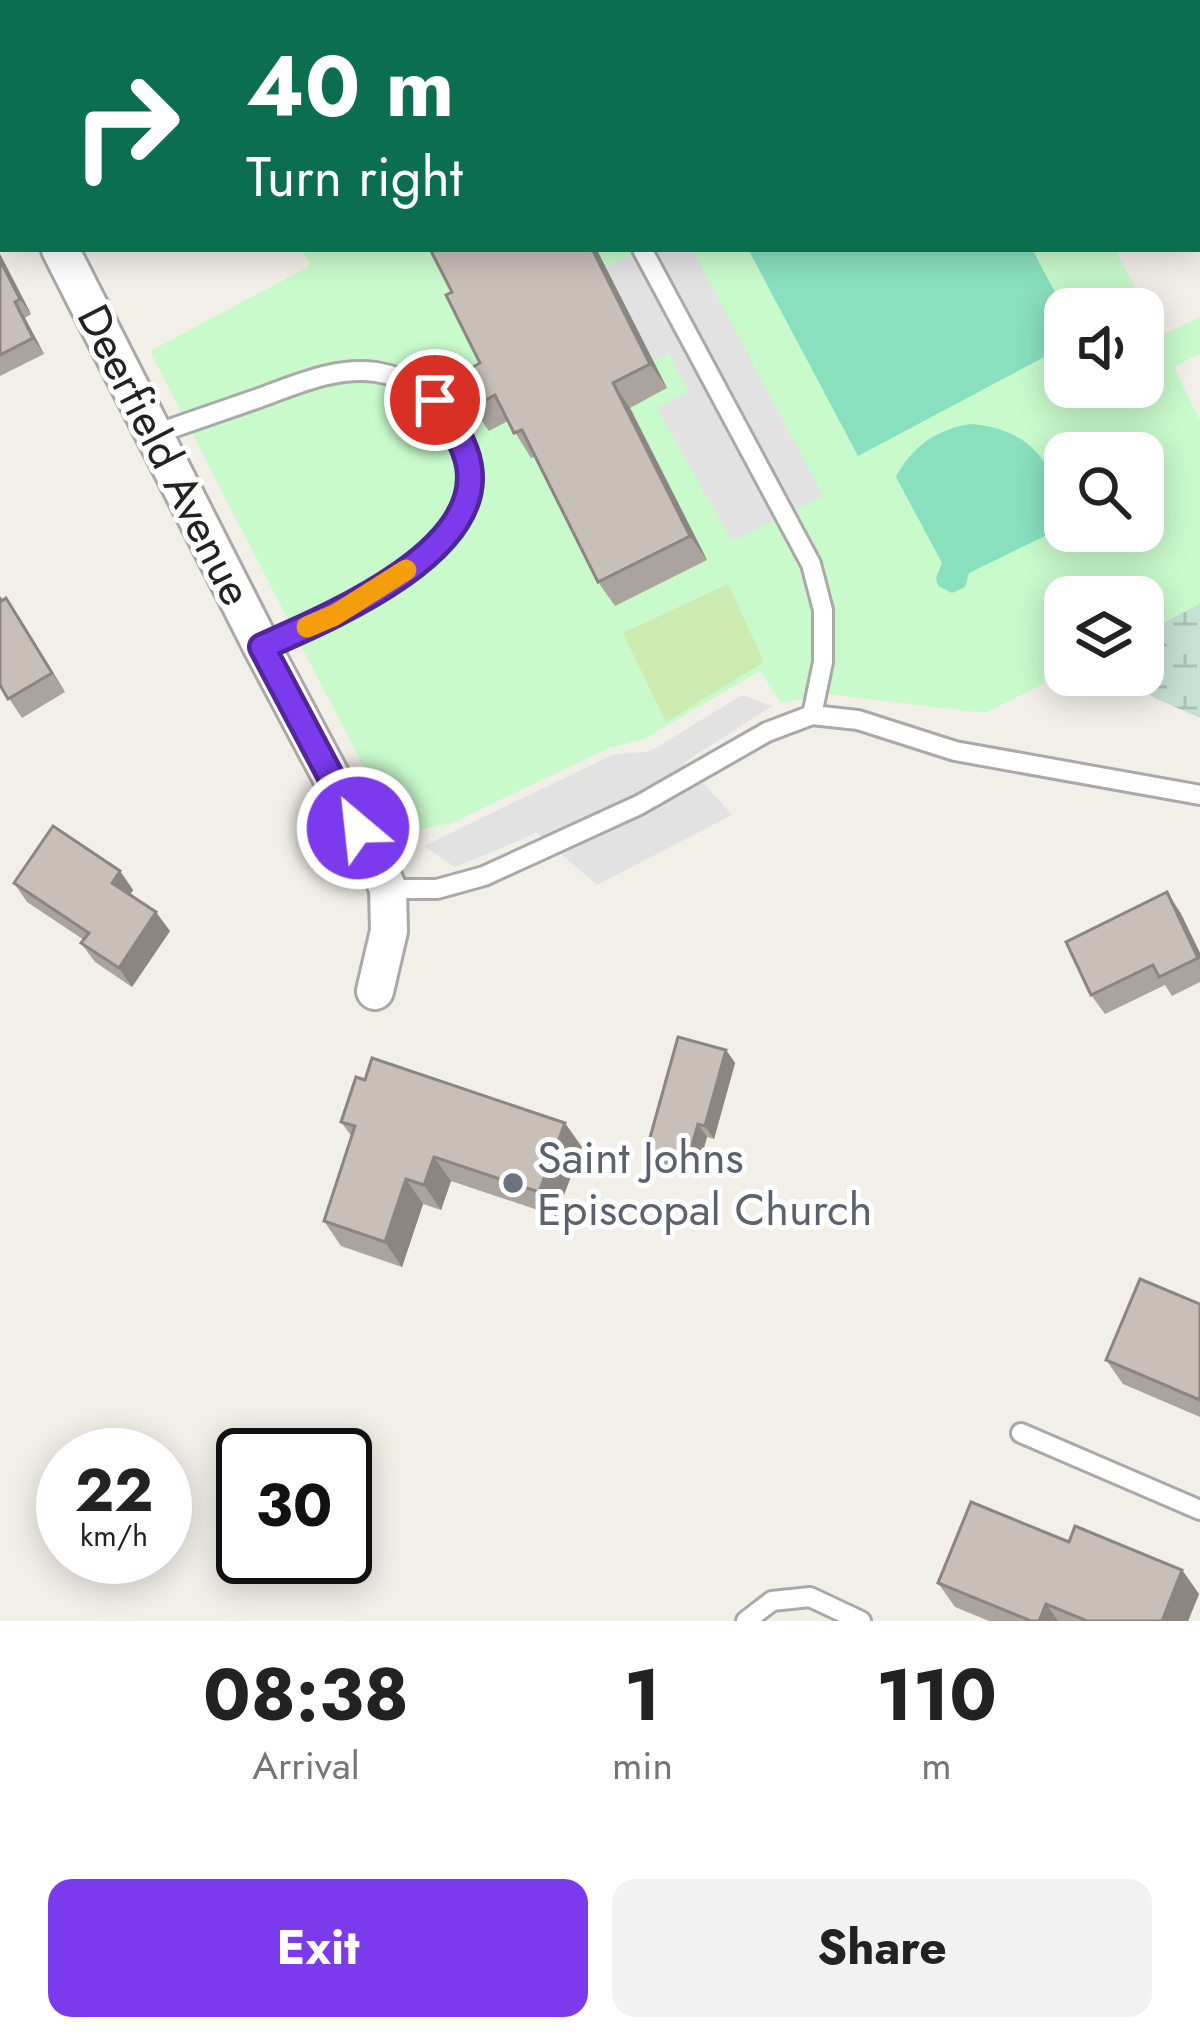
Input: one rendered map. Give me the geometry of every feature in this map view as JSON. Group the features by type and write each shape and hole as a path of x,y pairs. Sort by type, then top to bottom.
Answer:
{"street":[{"name":"Deerfield Avenue","path":"62,252 388,889 388,931 375,991"}],"lane":[{"path":"644,252 811,564 823,610 823,662 812,715"},
{"path":"154,434 324,375 375,372 408,383 435,400 456,430 469,466 468,500 452,530 412,566 335,615 262,647"},
{"path":"388,889 437,889 484,876 639,805 767,732 812,715 858,720 955,751 1200,795"},
{"path":"1021,1432 1200,1510"},
{"path":"746,1621 772,1601 810,1597 862,1621"}],"green space":[{"path":"303,252 1117,252 1135,288 1044,288 1044,408 1164,408 1164,334 1200,317 1200,353 1174,367 1200,421 1200,604 1164,622 1164,576 1044,576 1044,684 985,713 826,694 781,703 760,671 644,739 609,748 452,823 398,834 150,351 310,266"},
{"path":"750,252 1034,252 1053,288 1044,288 1044,357 858,456"},
{"path":"970,424 992,427 1027,443 1044,464 1044,536 969,573 965,587 952,593 938,586 942,563 896,477 910,456 946,430"},
{"path":"728,584 764,662 666,722 623,633"},
{"path":"1200,600 1200,718 1152,696 1164,696 1164,618"}],"shaded area":[{"path":"694,252 823,496 732,541 657,408 689,392 669,353 651,362 606,267 635,254"},
{"path":"742,695 772,706 685,762 732,815 597,885 537,833 455,867 424,846 612,755 651,751"}],"building":[{"path":"432,252 594,252 650,364 613,383 690,536 598,582 522,430 514,433 495,395 472,407 457,376 480,363 446,295 452,292"},
{"path":"0,260 33,338 0,355"},
{"path":"6,598 52,673 8,699 0,685 0,599"},
{"path":"53,826 120,871 112,883 156,912 119,968 81,943 89,933 14,883"},
{"path":"1167,892 1198,958 1159,977 1153,965 1091,995 1066,942"},
{"path":"678,1037 726,1050 705,1126 698,1124 687,1163 646,1152"},
{"name":"Saint Johns Episcopal Church","path":"372,1058 565,1123 539,1192 434,1157 424,1185 406,1179 385,1242 324,1221 355,1126 341,1122 356,1077 365,1080"},
{"path":"1140,1279 1200,1304 1200,1400 1106,1360"},
{"path":"971,1502 1069,1542 1075,1526 1182,1570 1162,1621 1087,1621 1046,1604 1039,1621 1031,1621 938,1583"}],"slow traffic":[{"path":"307,627 406,570"}],"place":[{"name":"Saint Johns Episcopal Church","path":"513,1183"}],"route":[{"path":"358,828 262,647 335,615 412,566 452,530 468,500 469,466 456,430 435,400"}]}
